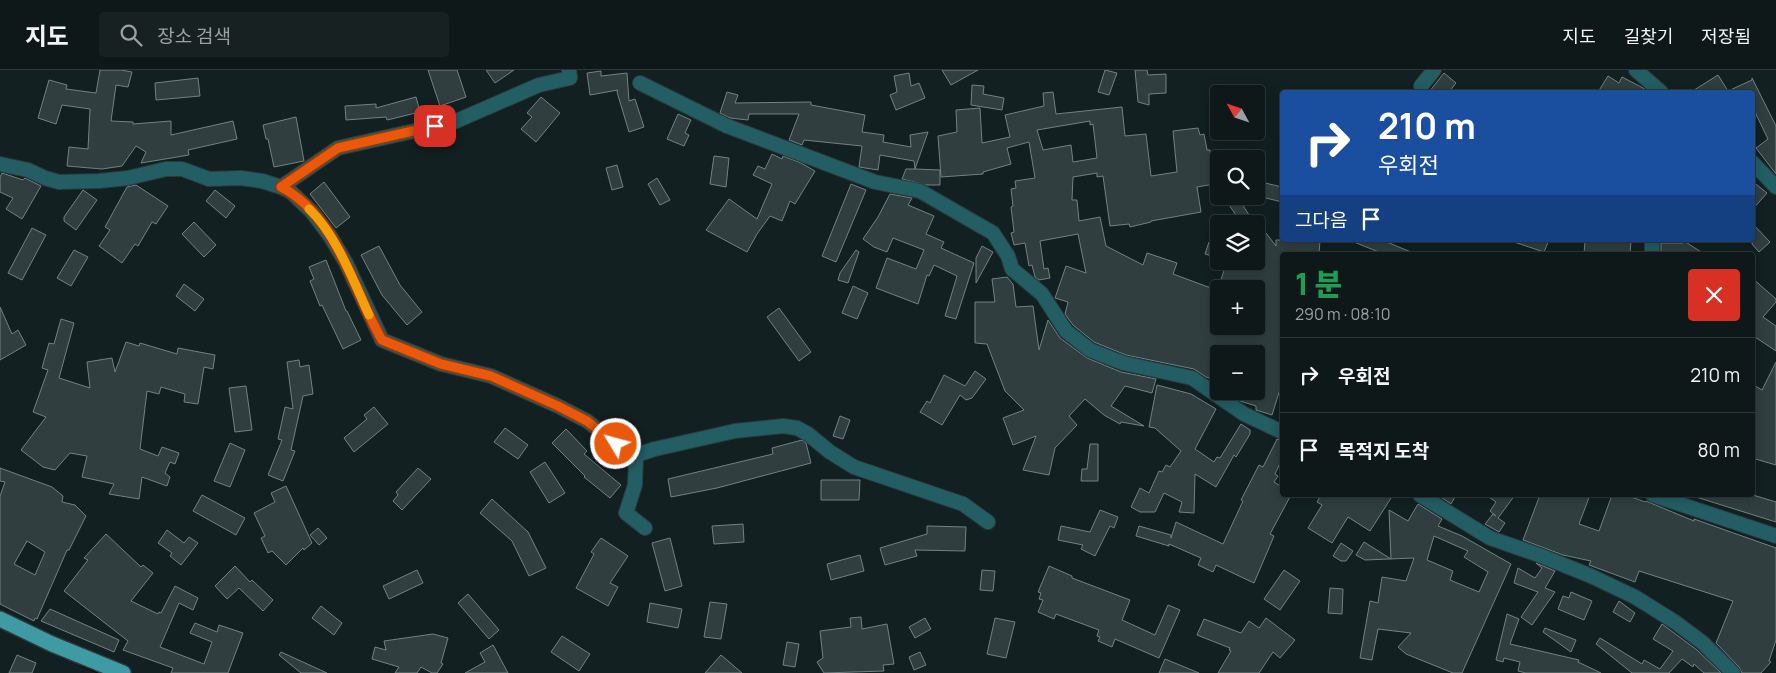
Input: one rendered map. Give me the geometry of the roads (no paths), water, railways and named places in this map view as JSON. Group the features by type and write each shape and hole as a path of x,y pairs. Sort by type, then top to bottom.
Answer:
{"main road":[{"path":"0,619 52,644 123,673"}],"street":[{"path":"281,187 338,148 454,122 540,85 570,78 569,70"},
{"path":"1421,86 1434,70"},
{"path":"1636,70 1659,90"},
{"path":"640,84 727,126 875,182 920,191 993,233 1008,256 1012,269 1042,294 1066,331 1090,350 1123,363 1192,378 1244,414 1280,431"},
{"path":"0,164 28,170 59,182 128,178 166,169 182,169 209,179 242,178 262,181 281,187 291,192 312,212 330,236 346,263 382,340 441,364 491,376 558,406 587,421 626,451 636,455 655,449 735,432 783,426 797,428 854,467 963,504 988,522"},
{"path":"1755,165 1776,187"},
{"path":"636,455 635,485 626,513 645,528"},
{"path":"1423,497 1490,538 1582,572 1634,597 1675,622 1703,643 1733,673"},
{"path":"1659,497 1776,536"}],"waterway":[{"path":"81,664 102,673"}]}
